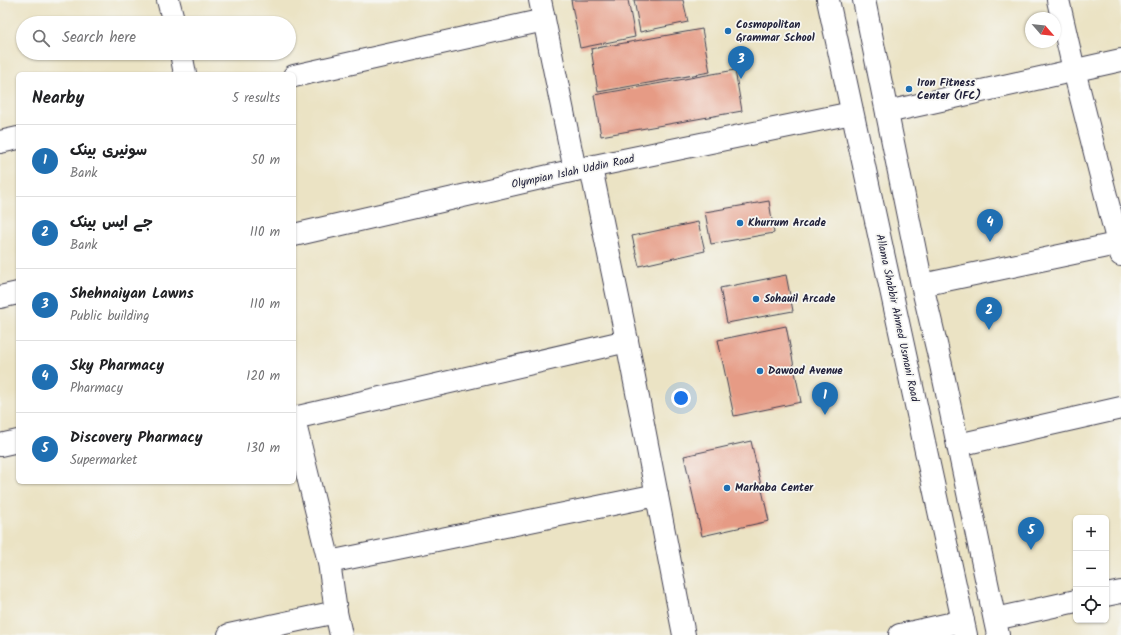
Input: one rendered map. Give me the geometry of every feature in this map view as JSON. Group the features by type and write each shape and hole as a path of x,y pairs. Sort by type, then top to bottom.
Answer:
{"street":[{"path":"168,0 172,16"},
{"name":"Allama Shabbir Ahmed Usmani Road","path":"828,0 965,628"},
{"path":"864,0 922,285 941,365 997,627 1073,603"},
{"path":"922,285 1120,247 1074,70 1058,0"},
{"path":"296,75 542,10 627,341 684,635"},
{"path":"183,60 186,72"},
{"path":"887,112 1121,60"},
{"name":"Olympian Islah Uddin Road","path":"296,235 583,169 852,113"},
{"path":"0,142 16,138"},
{"path":"0,297 16,294"},
{"path":"296,419 627,341"},
{"path":"958,445 1121,408"},
{"path":"296,427 329,562 336,612 341,635"},
{"path":"0,445 16,441"},
{"path":"329,562 657,495"},
{"path":"1109,594 1121,592"},
{"path":"229,635 336,612"},
{"path":"900,635 965,628"}],"building":[{"path":"571,0 628,0 635,37 580,48"},
{"path":"634,0 683,0 688,22 640,32"},
{"path":"702,29 710,72 598,92 591,49"},
{"path":"735,70 742,111 601,136 594,95"},
{"name":"Khurrum Arcade","path":"769,201 774,233 711,244 705,212"},
{"path":"698,222 705,251 639,266 632,236"},
{"name":"Sohauil Arcade","path":"786,275 793,311 727,323 720,288"},
{"name":"Dawood Avenue","path":"786,326 801,402 734,416 718,340"},
{"name":"Marhaba Center","path":"751,441 769,521 702,536 684,456"}],"place":[{"name":"Cosmopolitan Grammar School","path":"728,31"},
{"name":"Shehnaiyan Lawns","path":"741,79"},
{"name":"Iron Fitness Center (IFC)","path":"909,89"},
{"name":"Khurrum Arcade","path":"740,223"},
{"name":"Sky Pharmacy","path":"990,242"},
{"name":"Sohauil Arcade","path":"756,299"},
{"name":"جے ایس بینک","path":"989,330"},
{"name":"Dawood Avenue","path":"760,371"},
{"name":"سونیری بینک","path":"825,415"},
{"name":"Marhaba Center","path":"727,488"},
{"name":"Discovery Pharmacy","path":"1031,550"}]}
